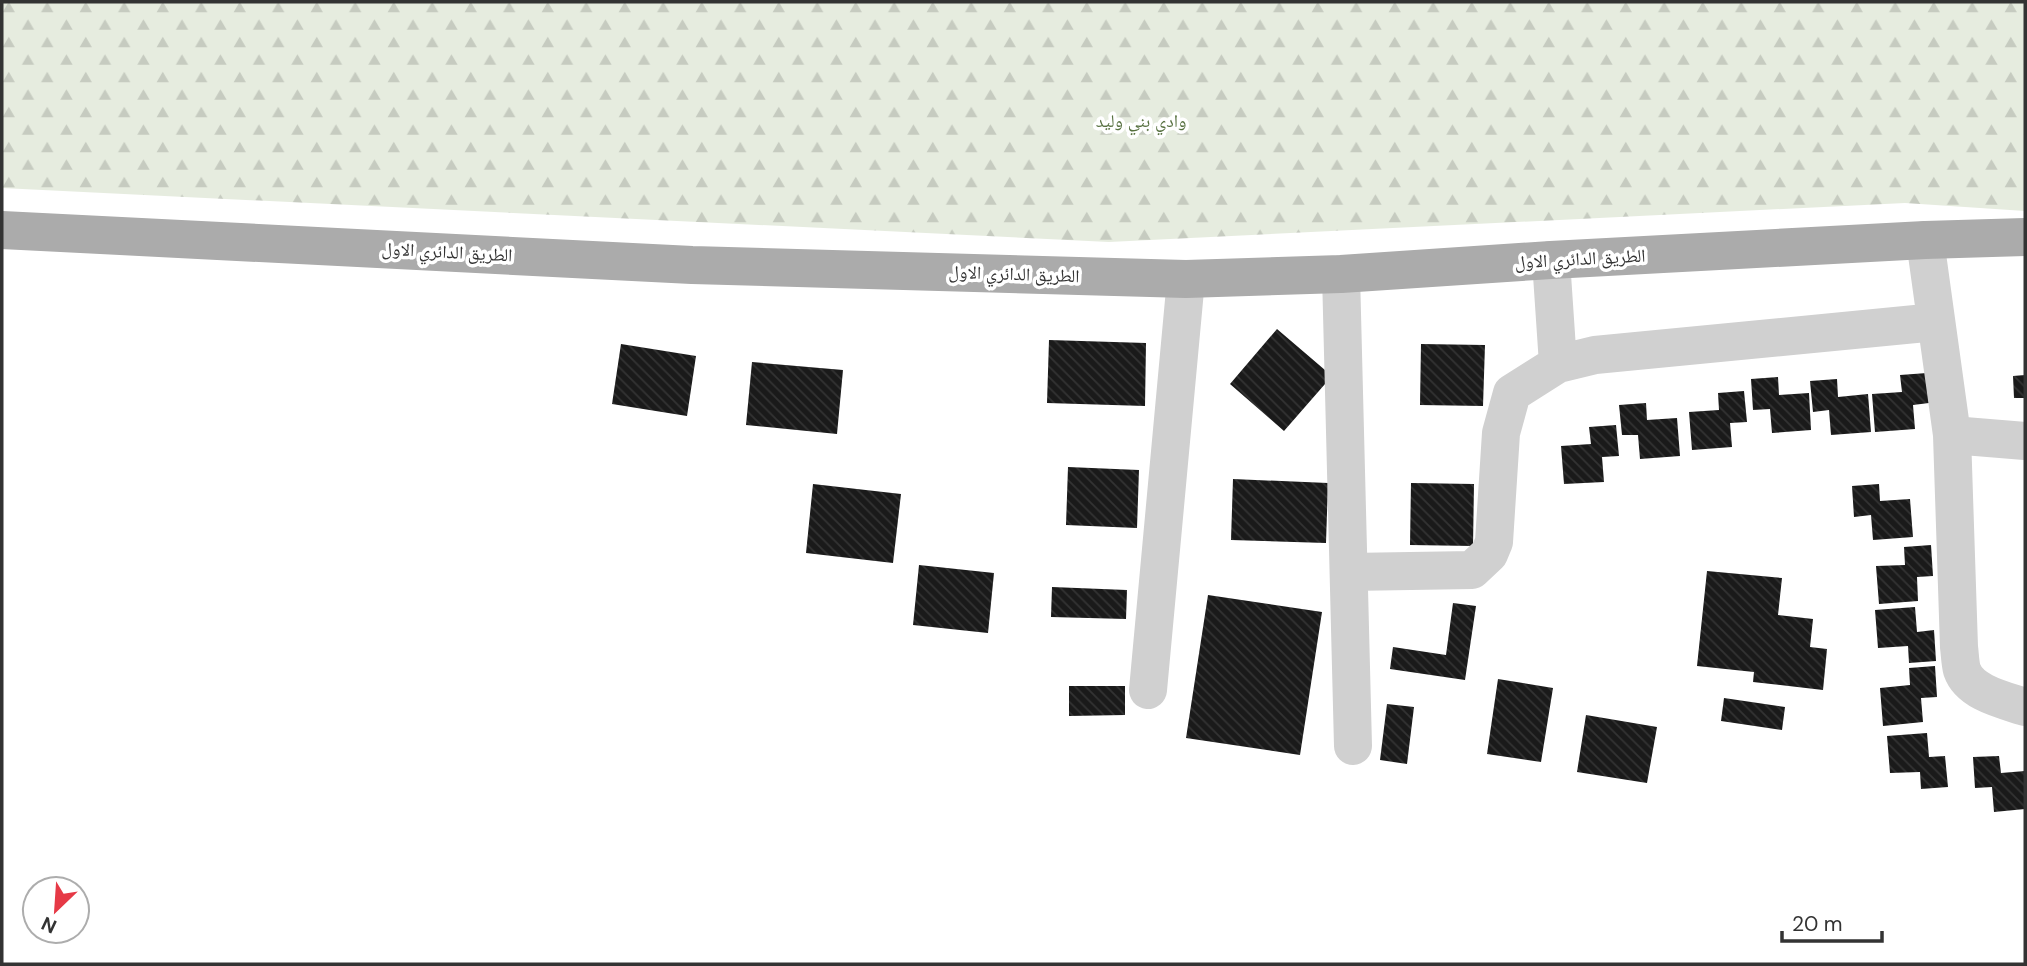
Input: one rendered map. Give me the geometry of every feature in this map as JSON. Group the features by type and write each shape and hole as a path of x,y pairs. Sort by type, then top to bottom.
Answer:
{"main road":[{"name":"الطريق الدائري الاول","path":"2,230 692,265 1186,279 1341,274 1551,260 2025,237"}],"street":[{"path":"1926,240 1952,435 1962,670 1971,685 2025,707"},
{"path":"1551,260 1558,365"},
{"path":"1341,274 1353,746"},
{"path":"1148,690 1186,279"},
{"path":"1349,572 1472,570 1489,554 1494,542 1502,433 1512,393 1558,365 1595,355 1936,322"},
{"path":"1952,435 2025,441"}],"green space":[{"name":"وادي بني وليد","path":"2,2 2025,2 2025,211 1905,203 1109,242 2,188"}],"building":[{"path":"1277,329 1332,376 1284,431 1230,384"},
{"path":"1049,340 1146,343 1145,406 1047,403"},
{"path":"621,344 696,356 687,416 612,404"},
{"path":"1421,344 1485,345 1483,406 1420,405"},
{"path":"752,362 843,370 837,434 746,425"},
{"path":"1927,373 1929,403 1913,405 1915,429 1875,432 1872,394 1902,392 1900,375"},
{"path":"2025,375 2025,398 2014,398 2013,376"},
{"path":"1778,377 1779,395 1809,393 1811,430 1772,433 1770,409 1753,410 1751,379"},
{"path":"1837,379 1838,397 1868,394 1871,432 1831,435 1829,410 1813,412 1810,381"},
{"path":"1744,391 1747,422 1730,423 1732,447 1692,450 1689,412 1719,410 1718,393"},
{"path":"1646,403 1647,420 1677,418 1680,456 1640,459 1638,435 1622,435 1619,405"},
{"path":"1616,425 1619,456 1602,457 1604,482 1564,484 1561,446 1591,444 1589,427"},
{"path":"1068,467 1139,470 1137,528 1066,525"},
{"path":"1233,479 1328,483 1326,543 1231,540"},
{"path":"1411,483 1474,484 1473,546 1410,545"},
{"path":"813,484 901,494 893,563 806,553"},
{"path":"1879,484 1880,501 1910,499 1913,537 1873,540 1871,515 1854,517 1852,486"},
{"path":"1931,545 1933,576 1917,577 1918,601 1879,604 1876,566 1905,565 1904,547"},
{"path":"919,565 994,573 988,633 913,625"},
{"path":"1707,571 1782,578 1778,615 1813,619 1810,647 1827,649 1823,690 1753,682 1754,672 1697,666"},
{"path":"1052,587 1127,590 1126,619 1051,617"},
{"path":"1208,595 1322,612 1300,755 1186,738"},
{"path":"1453,603 1476,606 1465,680 1390,669 1393,647 1446,655"},
{"path":"1915,607 1917,632 1934,630 1936,661 1909,663 1908,646 1878,648 1875,610"},
{"path":"1935,666 1937,697 1921,698 1923,722 1883,726 1880,688 1910,685 1909,668"},
{"path":"1498,679 1553,688 1541,762 1487,754"},
{"path":"1069,686 1125,686 1125,715 1069,716"},
{"path":"1724,698 1785,707 1782,730 1721,721"},
{"path":"1387,704 1414,707 1407,764 1380,760"},
{"path":"1586,715 1657,727 1647,783 1577,772"},
{"path":"1927,733 1929,757 1945,756 1948,787 1921,789 1920,772 1890,773 1887,736"},
{"path":"1999,756 2001,773 2025,771 2025,809 1994,812 1992,787 1975,788 1973,757"}]}
